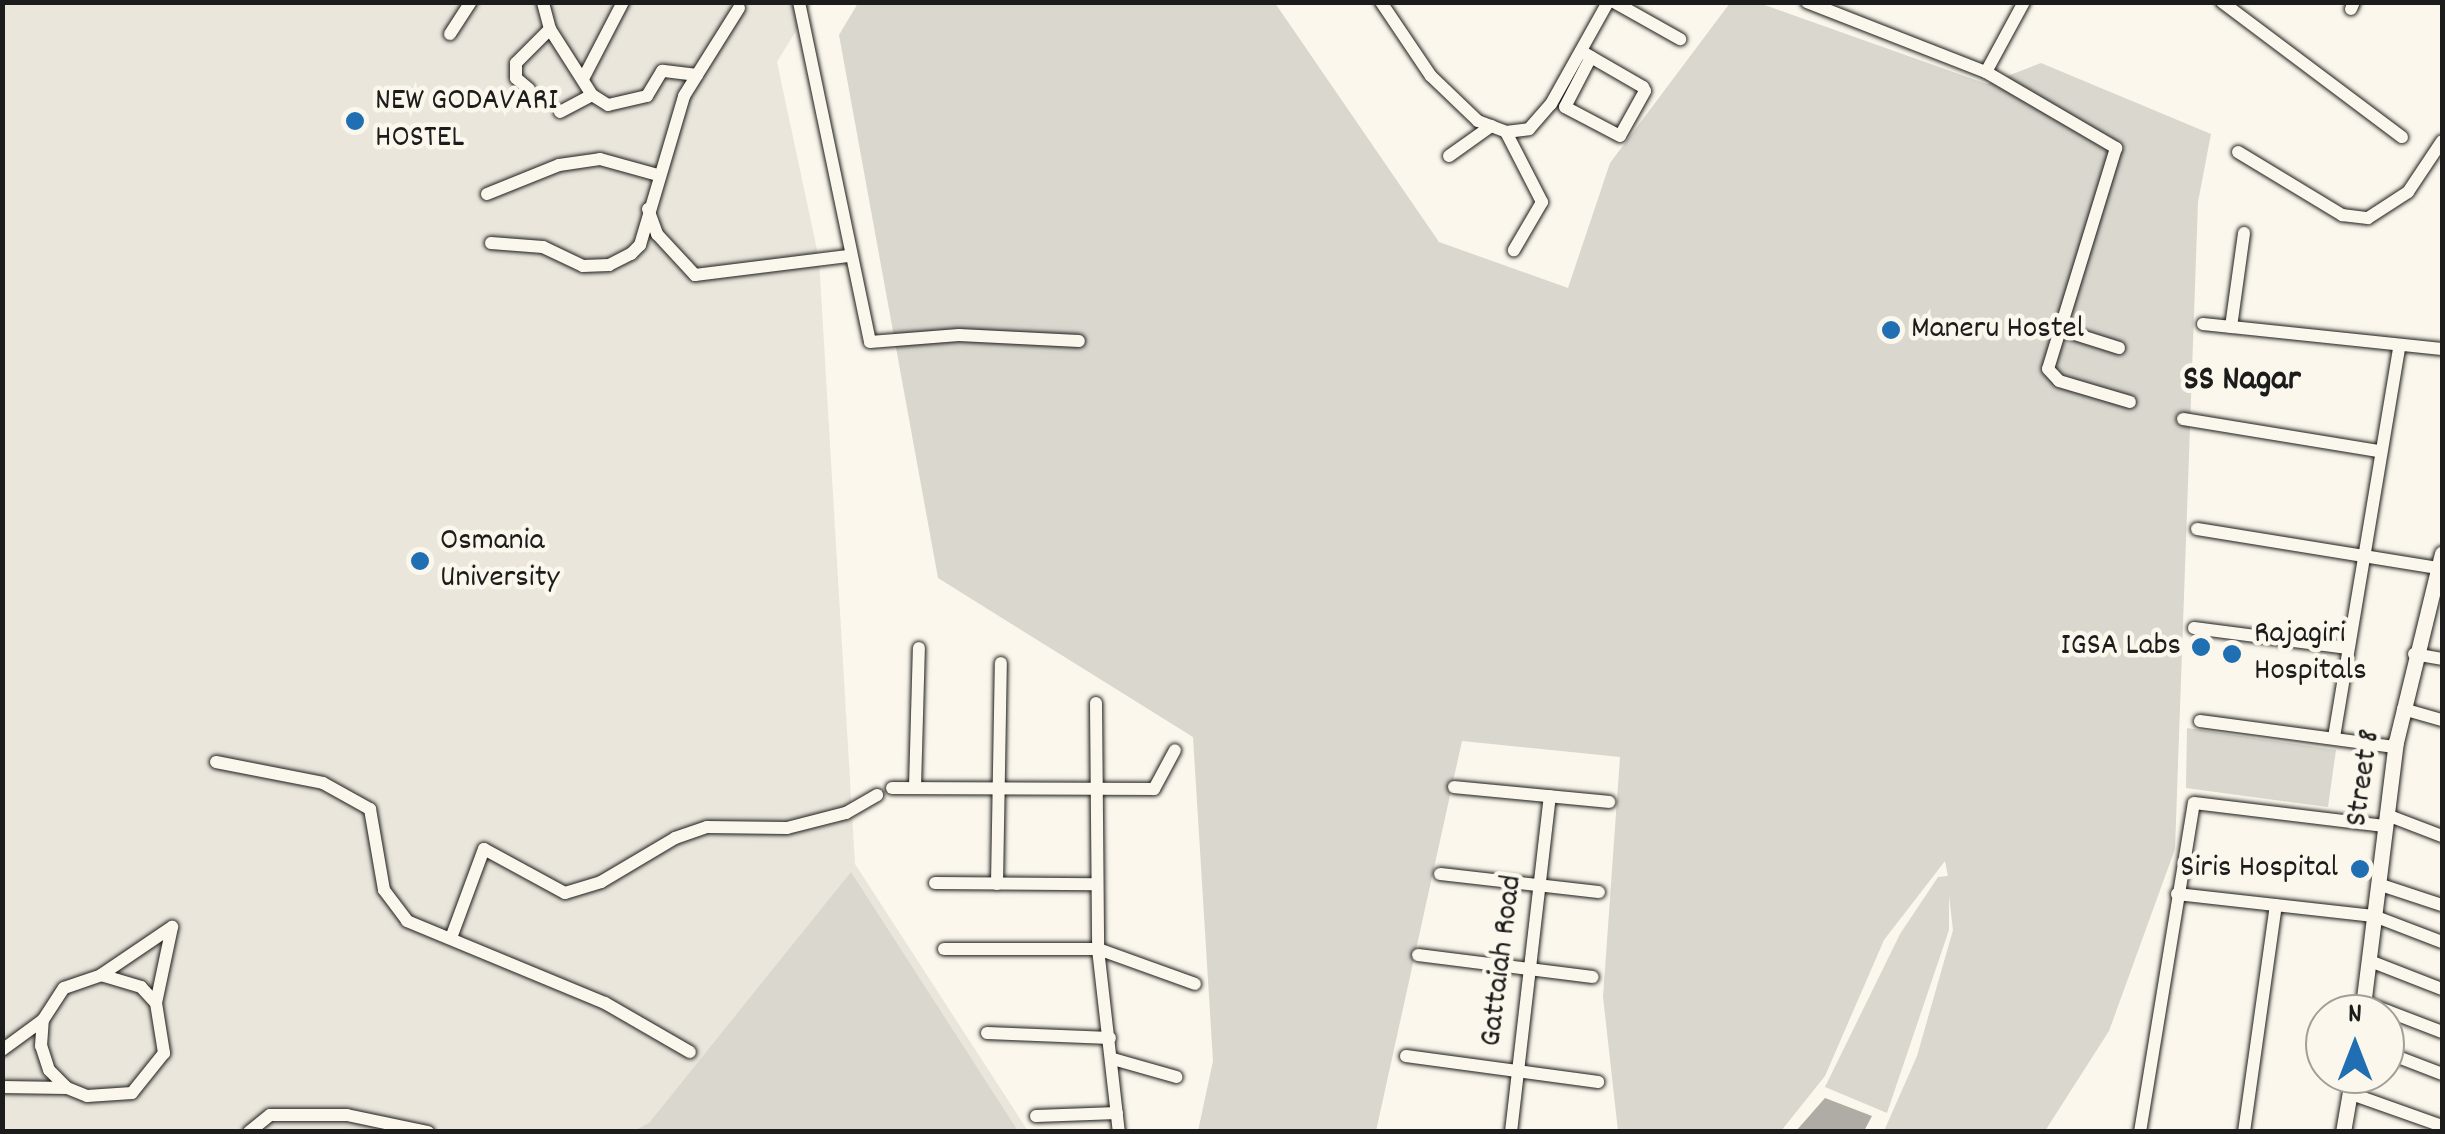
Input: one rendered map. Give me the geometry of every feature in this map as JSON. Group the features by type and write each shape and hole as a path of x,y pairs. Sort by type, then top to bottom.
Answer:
{"street":[{"path":"450,34 472,2"},
{"path":"543,2 550,29 592,95 608,105 631,104 647,96 662,71 697,75"},
{"path":"584,77 623,2"},
{"path":"799,2 848,256 870,342 959,335 1079,340"},
{"path":"1381,2 1431,76 1490,126 1506,132 1529,130 1586,54"},
{"path":"1586,54 1645,91 1620,136 1565,106 1586,54 1611,2 1680,38"},
{"path":"1807,2 1986,72 2116,148 2059,329 2051,374 2130,402"},
{"path":"1986,72 2024,2"},
{"path":"2222,2 2402,137"},
{"path":"491,243 543,247 582,266 610,265 640,246 647,207 697,75 737,4"},
{"path":"529,90 516,78 516,64 550,29"},
{"path":"560,112 592,95"},
{"path":"1449,156 1490,126"},
{"path":"1506,132 1542,202 1514,250"},
{"path":"2238,152 2342,216 2368,218 2408,192 2442,141"},
{"path":"487,194 559,165 600,159 622,160 658,175"},
{"path":"647,207 657,234 695,275 848,256"},
{"path":"2230,327 2244,233"},
{"path":"2203,324 2399,349 2442,349"},
{"path":"2059,329 2119,348"},
{"path":"2334,737 2360,556 2399,349"},
{"path":"2182,419 2378,451"},
{"path":"2197,530 2360,556 2441,559"},
{"name":"Street 8","path":"2366,994 2396,748 2414,654 2441,559"},
{"path":"2194,628 2348,648"},
{"path":"915,787 919,648"},
{"path":"2414,654 2442,659"},
{"path":"997,884 1001,662"},
{"path":"1096,703 1098,950 1119,1132"},
{"path":"2403,710 2442,720"},
{"path":"2200,721 2396,748"},
{"path":"892,788 1157,788 1175,750"},
{"path":"216,762 322,784 370,809 380,872 398,912 605,1003 690,1052"},
{"path":"1454,787 1609,802"},
{"path":"451,938 484,849 565,893 602,882 675,838 707,827 787,828 846,813 877,795"},
{"name":"Gattaiah Road","path":"1511,1132 1550,796"},
{"path":"2140,1132 2194,803 2386,821 2442,836"},
{"path":"1440,874 1599,892"},
{"path":"934,883 1097,884"},
{"path":"2378,884 2442,905"},
{"path":"2177,894 2374,916 2442,942"},
{"path":"2244,1132 2276,905"},
{"path":"2,1050 43,1020 64,988 101,975 172,928 156,1003"},
{"path":"944,949 1098,950 1195,984"},
{"path":"1418,955 1594,977"},
{"path":"2370,961 2442,989"},
{"path":"2,1088 67,1088 109,1097 146,1083 166,1036 156,1003 141,987 101,975"},
{"path":"2405,1018 2442,1032"},
{"path":"43,1020 41,1046 50,1070 67,1088"},
{"path":"987,1032 1110,1038"},
{"path":"1406,1056 1598,1082"},
{"path":"1113,1059 1176,1077"},
{"path":"2405,1060 2442,1074"},
{"path":"2343,1132 2349,1094"},
{"path":"2352,1094 2442,1126"},
{"path":"1036,1116 1117,1113"},
{"path":"249,1132 270,1114 347,1115 428,1132"}],"shaded area":[{"name":"Osmania University","path":"2,3 813,3 777,62 819,259 855,864 1028,1131 3,1131"},
{"path":"858,3 1275,3 1439,242 1568,288 1610,163 1730,3 1759,3 1987,84 2041,63 2211,134 2198,202 2175,849 2109,1031 2045,1131 1884,1131 1917,1056 1953,930 1949,896 1949,930 1887,1113 1825,1087 1900,934 1938,877 1948,876 1945,861 1884,940 1825,1076 1781,1131 1618,1131 1603,997 1620,757 1462,741 1376,1131 1198,1131 1213,1061 1193,737 938,578 839,35"},
{"path":"2187,728 2336,750 2328,807 2186,788"},
{"path":"851,872 1018,1131 634,1131 649,1123"},
{"path":"1825,1098 1872,1116 1864,1131 1796,1131"}],"place":[{"name":"NEW GODAVARI HOSTEL","path":"355,121"},
{"name":"Maneru Hostel","path":"1891,330"},
{"name":"Osmania University","path":"420,561"},
{"name":"IGSA Labs","path":"2201,647"},
{"name":"Rajagiri Hospitals","path":"2232,654"},
{"name":"Siris Hospital","path":"2360,869"}],"district":[{"name":"SS Nagar","path":"2242,381"}]}
